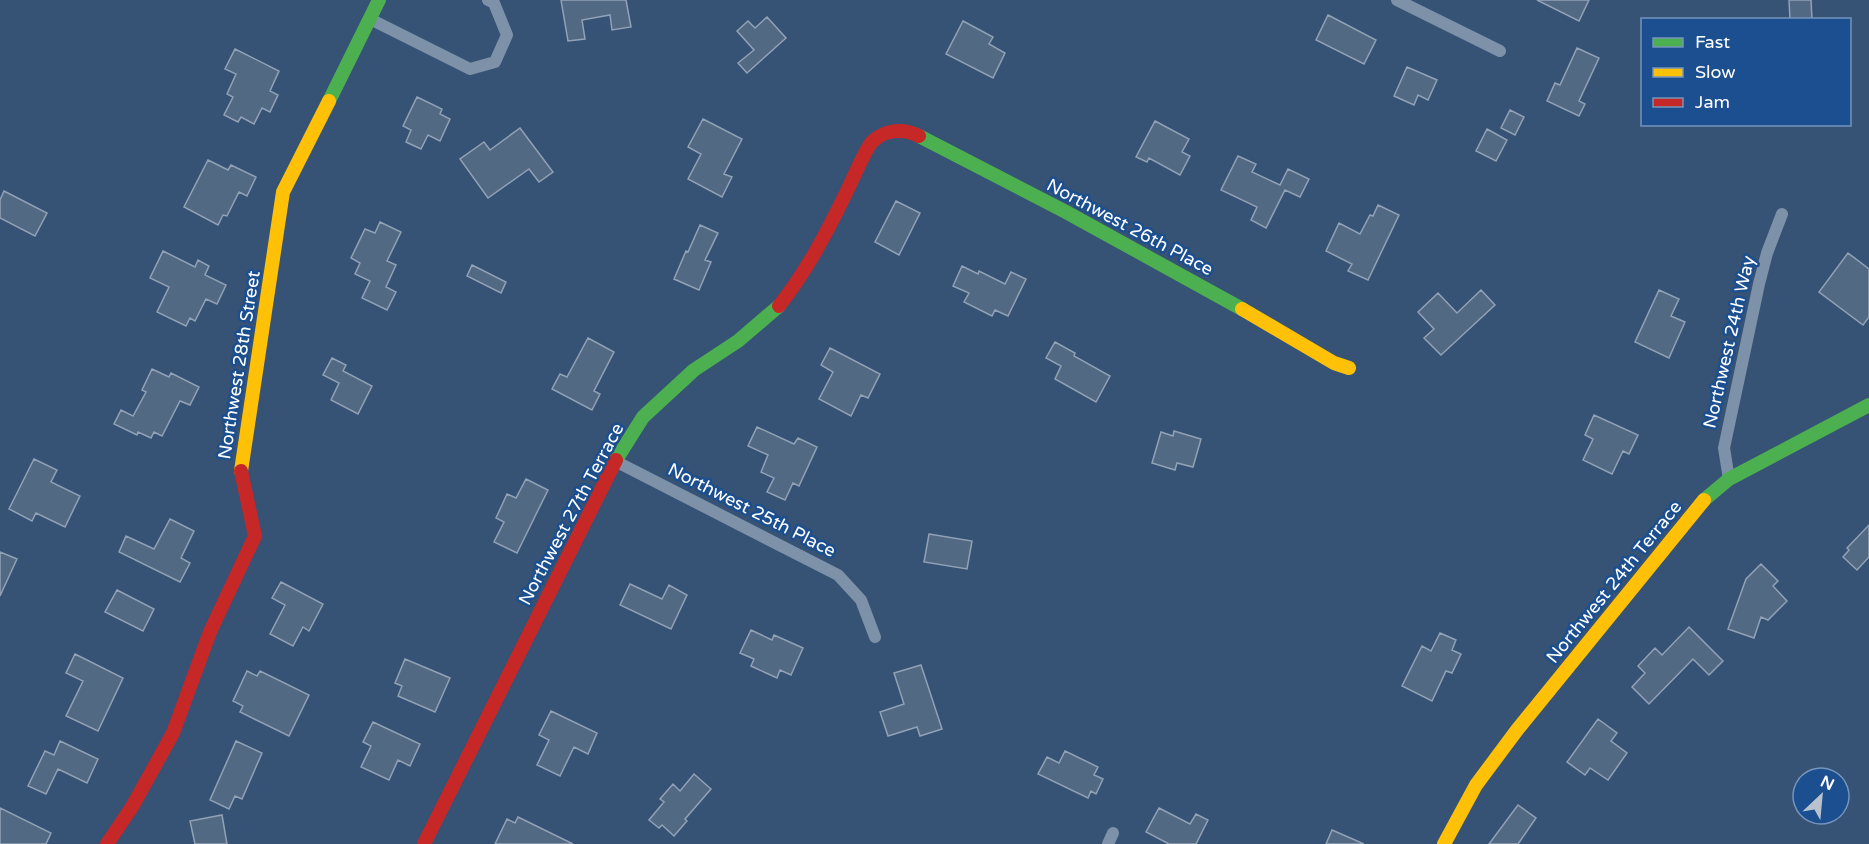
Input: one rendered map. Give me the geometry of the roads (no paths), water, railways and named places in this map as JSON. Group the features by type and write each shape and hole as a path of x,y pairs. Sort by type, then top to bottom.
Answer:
{"street":[{"name":"Northwest 28th Street","path":"107,844 132,807 173,733 210,632 255,536 241,469 283,192 379,0"},
{"path":"370,19 470,69 495,62 507,35 494,3 490,0"},
{"path":"1397,0 1500,51"},
{"name":"Northwest 26th Place","path":"890,131 909,131 972,163 1209,290 1334,363 1349,368"},
{"name":"Northwest 27th Terrace","path":"424,844 615,461 643,417 694,370 738,342 779,307 801,278 872,142 890,131"},
{"name":"Northwest 24th Way","path":"1729,479 1724,448 1759,284 1767,253 1782,214"},
{"name":"Northwest 24th Terrace","path":"1444,844 1476,785 1517,730 1706,498 1729,479 1869,405"},
{"name":"Northwest 25th Place","path":"615,461 838,575 861,600 875,638"}]}
